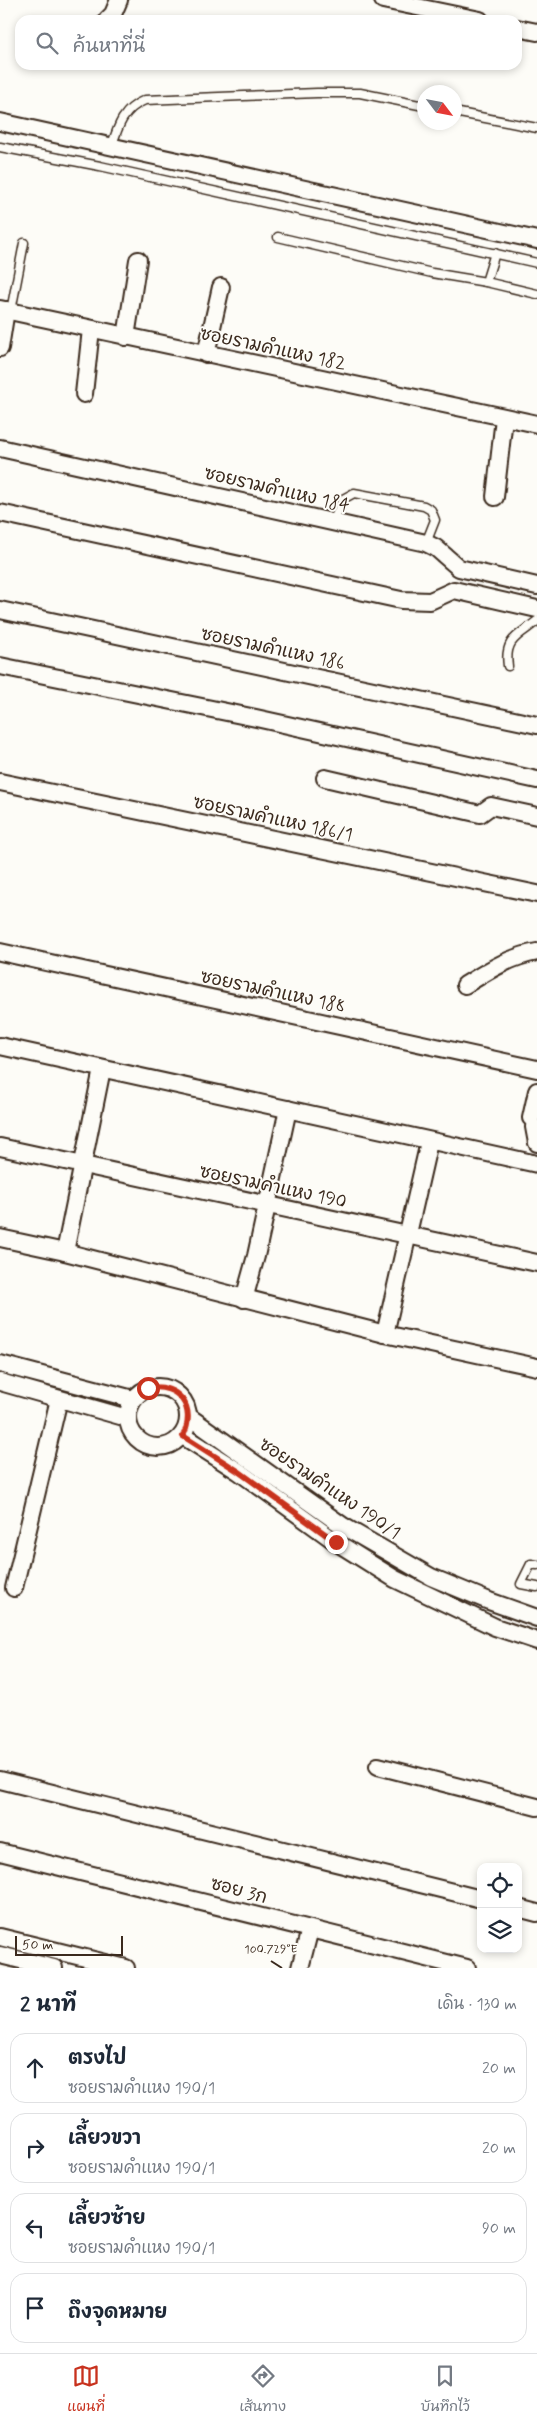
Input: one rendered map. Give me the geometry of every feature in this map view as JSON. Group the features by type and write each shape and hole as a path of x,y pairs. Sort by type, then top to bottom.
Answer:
{"street":[{"path":"112,15 119,0"},
{"path":"383,0 456,15"},
{"path":"522,29 537,32"},
{"path":"0,122 537,240"},
{"path":"126,337 138,260"},
{"path":"206,354 221,287"},
{"path":"0,348 6,310"},
{"name":"ซอยรามคำแหง 182","path":"6,310 537,424"},
{"path":"84,394 91,329"},
{"path":"494,497 504,418"},
{"name":"ซอยรามคำแหง 184","path":"0,448 426,543 436,548 459,568 537,586"},
{"path":"0,513 401,600 430,601 454,590 537,609"},
{"path":"454,590 459,568"},
{"name":"ซอยรามคำแหง 186","path":"0,610 537,725"},
{"path":"0,666 256,718 537,780"},
{"path":"325,778 480,814 491,806 537,816"},
{"name":"ซอยรามคำแหง 186/1","path":"0,782 537,894"},
{"name":"ซอยรามคำแหง 188","path":"0,952 537,1069"},
{"path":"464,985 519,955 537,952"},
{"path":"0,1046 429,1142 537,1164"},
{"path":"65,1252 102,1068"},
{"path":"534,1129 537,1091"},
{"path":"244,1299 268,1204 288,1109"},
{"path":"385,1334 429,1142"},
{"name":"ซอยรามคำแหง 190","path":"0,1147 537,1263"},
{"path":"0,1238 65,1252 385,1334 537,1367"},
{"path":"0,1364 133,1399 127,1418 128,1426 136,1439 149,1446 164,1447 183,1436 189,1425 188,1416"},
{"path":"0,1382 127,1418"},
{"name":"ซอยรามคำแหง 190/1","path":"133,1399 148,1388 167,1388 182,1398 188,1416 343,1526 431,1577 537,1618"},
{"path":"14,1588 59,1399"},
{"path":"183,1436 238,1471 336,1542 395,1578 494,1627 537,1641"},
{"path":"288,1508 298,1494"},
{"path":"378,1766 537,1806"},
{"path":"0,1780 477,1898"},
{"name":"ซอย 3ก","path":"0,1852 460,1967"},
{"path":"522,1909 537,1912"},
{"path":"300,1968 310,1929"},
{"path":"0,1937 126,1968"},
{"path":"0,1955 54,1968"}],"lane":[{"path":"112,148 119,125 126,112 133,105 145,100 360,93 417,105"},
{"path":"462,114 537,128"},
{"path":"0,147 100,166 537,263"},
{"path":"278,237 432,273 486,282 537,294"},
{"path":"6,310 24,243"},
{"path":"486,282 495,254"},
{"path":"333,522 343,500 354,493 424,506 431,510 435,520 426,543"},
{"path":"508,666 506,650 509,644 537,622"},
{"path":"537,1565 531,1564 521,1584 537,1587"}],"route":[{"path":"148,1388 167,1388 182,1398 186,1407 189,1425 183,1436 218,1457 336,1542"}]}
